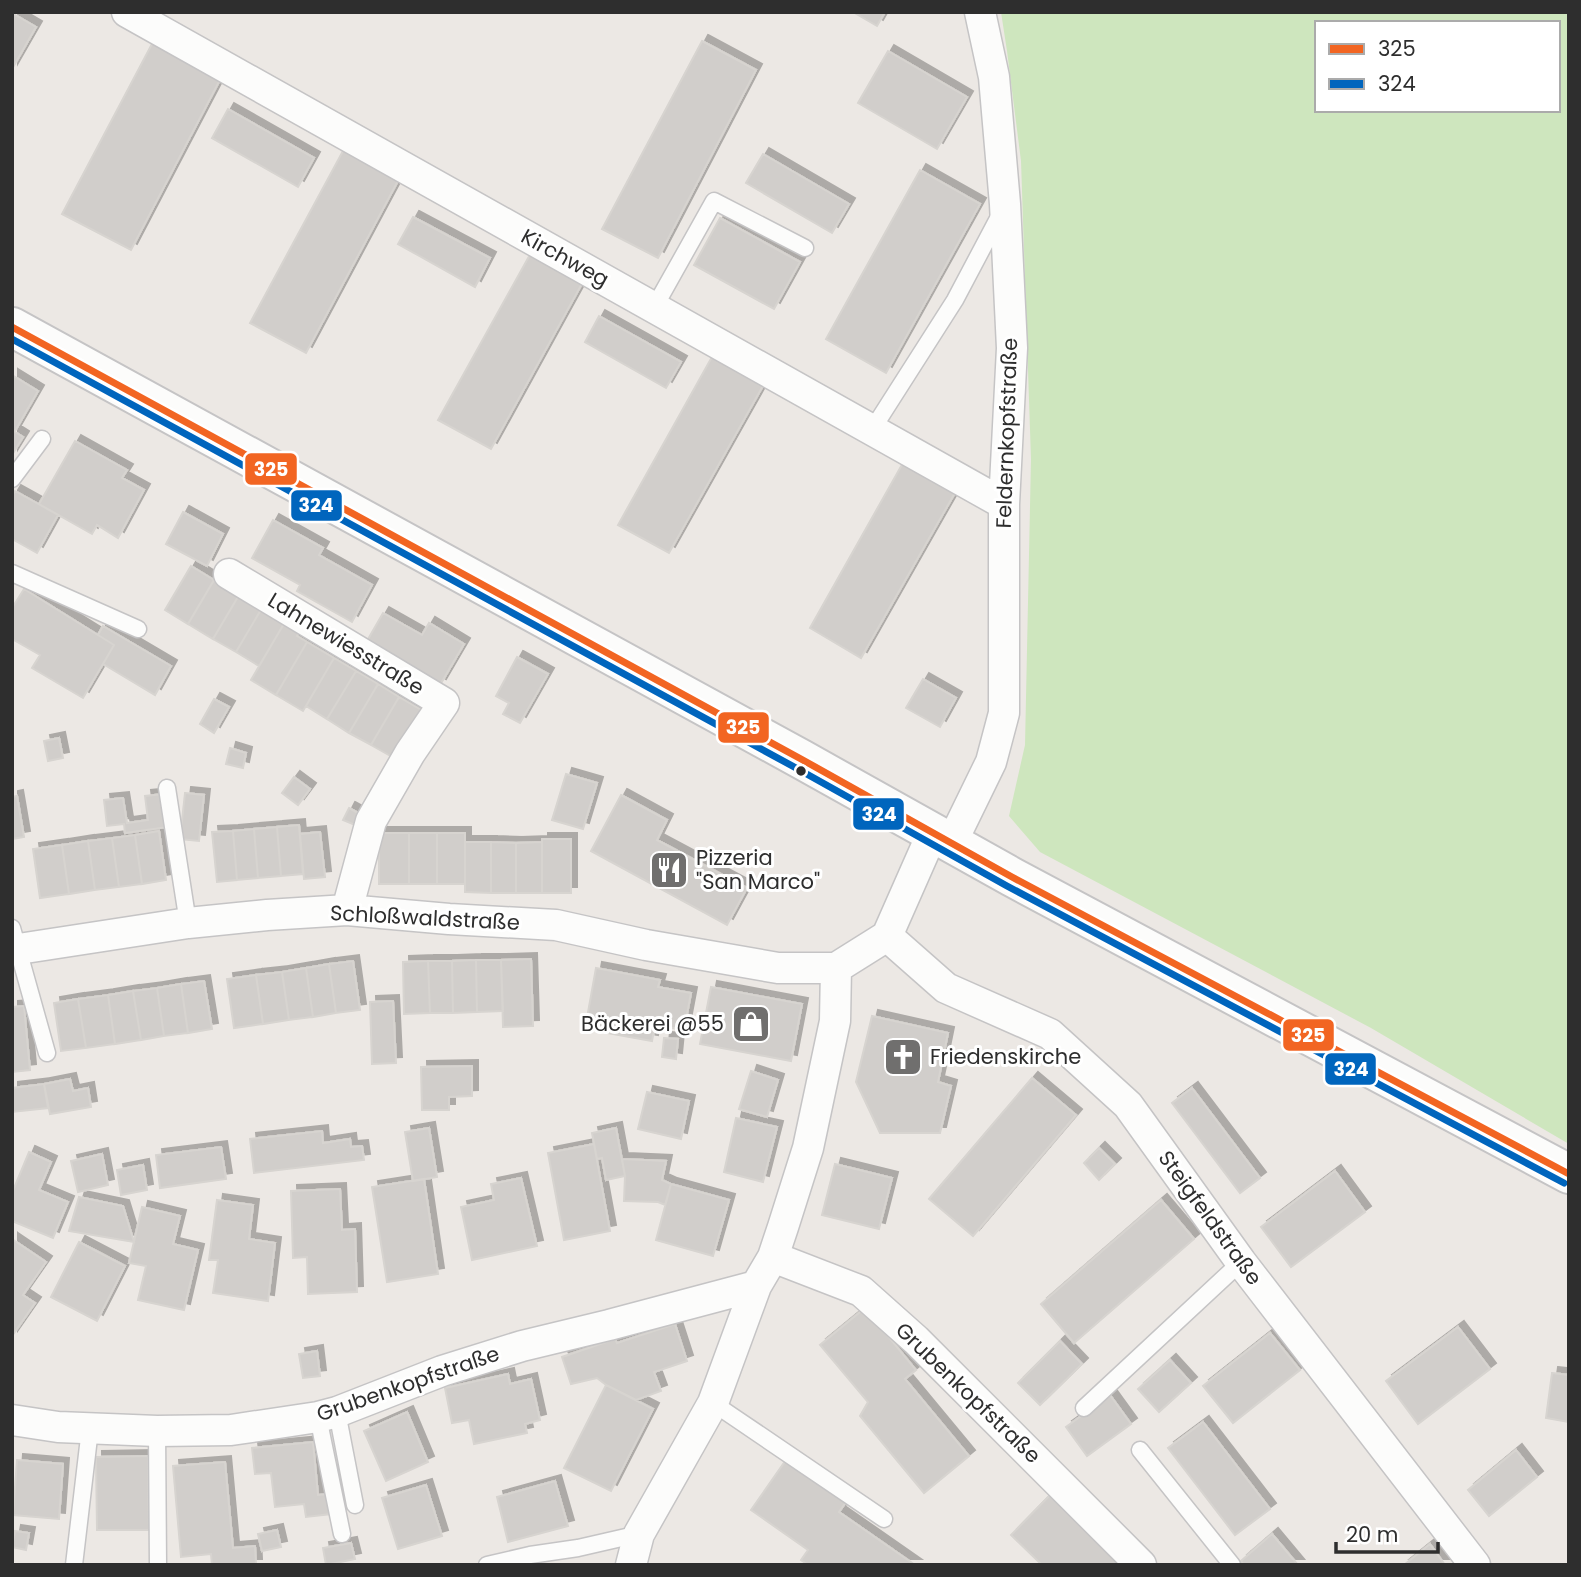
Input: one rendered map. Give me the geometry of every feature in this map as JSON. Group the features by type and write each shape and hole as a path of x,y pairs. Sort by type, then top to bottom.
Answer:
{"street":[{"name":"Kirchweg","path":"127,12 1004,504"},
{"name":"Feldernkopfstraße","path":"887,936 942,839 991,762 1004,713 1004,504 1012,348 1005,204 994,77 980,12"},
{"path":"12,327 942,839 1569,1174"},
{"name":"Lahnewiesstraße","path":"229,574 444,703 410,753 371,821 347,910"},
{"name":"Schloßwaldstraße","path":"14,942 188,923 347,910 556,925 646,945 778,968 836,968"},
{"path":"631,1565 639,1534 713,1403 756,1286 772,1256 808,1148 835,1021 836,968 887,936"},
{"name":"Steigfeldstraße","path":"887,936 946,988 1050,1034 1128,1105 1241,1262 1475,1565"},
{"name":"Grubenkopfstraße","path":"772,1256 861,1291 916,1340 1141,1565"},
{"name":"Grubenkopfstraße","path":"13,1425 157,1431 231,1430 328,1414 442,1371 522,1346 756,1286"}],"lane":[{"path":"653,308 714,201 805,248"},
{"path":"872,430 955,300 1005,204"},
{"path":"12,479 42,439"},
{"path":"12,573 138,629"},
{"path":"167,788 188,923"},
{"path":"14,942 47,1053"},
{"path":"1084,1408 1241,1262"},
{"path":"713,1403 884,1519"},
{"path":"328,1414 355,1505"},
{"path":"328,1414 342,1534"},
{"path":"74,1565 90,1429"},
{"path":"157,1431 158,1565"},
{"path":"1140,1450 1232,1565"},
{"path":"486,1565 639,1534"}],"green space":[{"path":"1001,12 1569,12 1569,1144 1371,1028 1040,852 1009,816 1025,745 1031,459 1021,161"}],"building":[{"path":"853,12 885,12 877,26"},
{"path":"12,13 36,27 12,69"},
{"path":"154,40 222,76 131,250 62,214"},
{"path":"702,41 756,70 658,258 602,229"},
{"path":"888,51 967,97 937,149 858,103"},
{"path":"228,109 314,158 298,187 212,138"},
{"path":"344,149 399,179 306,353 250,323"},
{"path":"763,154 849,204 832,233 746,183"},
{"path":"920,170 980,204 886,373 826,339"},
{"path":"413,217 490,258 475,287 398,244"},
{"path":"720,218 800,262 774,309 694,265"},
{"path":"532,251 584,280 491,449 438,420"},
{"path":"599,316 681,362 666,388 585,342"},
{"path":"713,355 764,384 669,553 618,525"},
{"path":"12,375 38,391 15,431 12,430"},
{"path":"12,430 23,437 12,455"},
{"path":"75,441 127,470 122,478 144,490 118,538 97,525 92,534 39,504"},
{"path":"904,461 956,491 861,658 810,628"},
{"path":"15,491 58,515 37,553 12,539 12,496"},
{"path":"183,512 223,534 207,566 166,544"},
{"path":"273,520 323,548 319,555 372,585 352,622 297,591 300,585 252,558"},
{"path":"191,566 214,580 188,624 165,610"},
{"path":"214,580 239,595 213,639 188,624"},
{"path":"24,589 114,645 83,698 32,668 40,655 12,639 12,608"},
{"path":"239,595 262,608 236,652 213,639"},
{"path":"262,608 285,622 259,666 236,652"},
{"path":"383,613 422,635 429,623 464,644 440,685 367,641"},
{"path":"285,622 300,631 297,636 307,642 276,695 251,680"},
{"path":"103,626 171,666 155,695 103,664 114,645 98,635"},
{"path":"307,642 334,658 303,711 276,695"},
{"path":"517,657 548,674 520,723 503,714 509,703 496,696"},
{"path":"334,658 356,671 327,719 306,706"},
{"path":"356,671 378,684 349,733 327,719"},
{"path":"923,679 956,698 940,727 906,708"},
{"path":"378,684 399,697 371,745 349,733"},
{"path":"399,697 423,711 394,758 371,745"},
{"path":"214,699 229,707 214,733 200,724"},
{"path":"59,738 63,758 48,761 44,741"},
{"path":"230,748 246,753 243,768 226,764"},
{"path":"566,774 597,783 583,829 552,820"},
{"path":"294,777 310,789 298,805 282,793"},
{"path":"185,793 204,795 199,841 180,839"},
{"path":"164,794 168,827 125,833 124,824 107,826 104,800 123,798 127,823 148,820 145,796"},
{"name":"Pizzeria \"San Marco\"","path":"621,795 667,820 657,840 747,888 727,925 591,851"},
{"path":"17,796 24,837 12,839 12,797"},
{"path":"349,808 360,814 355,825 343,820"},
{"path":"299,825 303,874 281,876 277,827"},
{"path":"277,827 281,876 258,878 254,829"},
{"path":"254,829 258,878 237,880 233,831"},
{"path":"159,831 166,880 142,884 135,835"},
{"path":"233,831 237,880 217,882 212,832"},
{"path":"320,832 325,877 304,879 300,834"},
{"path":"379,833 409,833 409,884 379,884"},
{"path":"409,833 437,833 437,884 409,884"},
{"path":"437,833 465,833 465,884 437,884"},
{"path":"135,835 142,884 119,887 112,838"},
{"path":"112,838 119,887 95,890 88,841"},
{"path":"542,839 571,839 571,893 542,893"},
{"path":"88,841 95,890 69,894 62,845"},
{"path":"465,842 491,842 491,893 465,892"},
{"path":"491,842 516,843 516,893 491,893"},
{"path":"542,842 542,893 516,893 516,843"},
{"path":"62,845 69,894 40,898 33,849"},
{"path":"531,959 533,1026 503,1027 501,960"},
{"path":"476,960 501,960 503,1011 477,1012"},
{"path":"476,960 477,1012 453,1013 452,961"},
{"path":"353,961 360,1010 336,1013 329,964"},
{"path":"428,961 452,961 453,1013 430,1013"},
{"path":"428,961 430,1013 404,1014 403,962"},
{"path":"329,964 336,1013 313,1017 306,968"},
{"path":"306,968 313,1017 289,1020 282,972"},
{"path":"596,968 660,980 658,987 691,993 684,1030 655,1025 652,1041 585,1029"},
{"path":"282,972 289,1020 263,1024 256,975"},
{"path":"256,975 263,1024 234,1028 227,979"},
{"path":"204,981 212,1029 188,1033 181,984"},
{"path":"181,984 188,1033 164,1036 157,988"},
{"name":"Bäckerei @55","path":"711,987 802,1004 791,1061 700,1044"},
{"path":"157,988 164,1036 141,1040 133,991"},
{"path":"133,991 141,1040 115,1044 108,995"},
{"path":"108,995 115,1044 86,1048 78,999"},
{"path":"78,999 86,1048 61,1051 54,1003"},
{"path":"393,1001 396,1063 372,1064 370,1002"},
{"path":"24,1006 30,1070 12,1072 12,1007"},
{"name":"Friedenskirche","path":"872,1016 948,1033 938,1082 951,1086 940,1133 880,1133 856,1082"},
{"path":"664,1038 678,1039 676,1059 662,1057"},
{"path":"472,1066 472,1096 449,1097 449,1110 422,1110 421,1067"},
{"path":"751,1071 778,1080 767,1117 739,1109"},
{"path":"1032,1078 1076,1115 973,1236 929,1199"},
{"path":"70,1079 73,1091 88,1088 91,1107 50,1114 44,1084"},
{"path":"44,1084 48,1108 12,1112 12,1088"},
{"path":"1192,1088 1260,1178 1240,1193 1172,1103"},
{"path":"647,1092 689,1101 681,1139 638,1129"},
{"path":"736,1118 777,1127 763,1182 724,1172"},
{"path":"429,1128 437,1177 413,1181 405,1132"},
{"path":"616,1128 625,1176 606,1180 602,1158 597,1159 592,1133"},
{"path":"322,1131 323,1143 350,1139 351,1147 362,1146 364,1160 254,1173 250,1139"},
{"path":"594,1144 610,1231 564,1240 548,1153"},
{"path":"221,1147 226,1179 160,1188 156,1155"},
{"path":"1099,1148 1115,1164 1099,1180 1084,1163"},
{"path":"29,1152 51,1162 39,1190 68,1202 53,1238 12,1221 12,1193"},
{"path":"102,1154 108,1185 78,1192 71,1161"},
{"path":"622,1159 666,1161 662,1180 671,1184 665,1205 658,1202 624,1201 625,1176"},
{"path":"835,1164 892,1178 879,1229 822,1215"},
{"path":"143,1165 147,1190 121,1195 117,1170"},
{"path":"1335,1171 1365,1212 1291,1267 1261,1227"},
{"path":"521,1178 537,1246 472,1260 461,1207 494,1200 491,1184"},
{"path":"424,1179 438,1274 387,1282 372,1187"},
{"path":"671,1184 729,1200 713,1256 656,1240"},
{"path":"340,1189 342,1230 355,1229 357,1292 308,1294 307,1257 293,1258 291,1191"},
{"path":"79,1197 123,1206 134,1242 69,1231"},
{"path":"217,1200 253,1205 249,1239 275,1243 268,1301 213,1293 218,1260 209,1260"},
{"path":"1161,1200 1194,1239 1074,1343 1041,1304"},
{"path":"142,1207 180,1216 173,1244 198,1250 184,1310 138,1300 146,1266 129,1263"},
{"path":"12,1239 46,1262 23,1295 35,1303 12,1336"},
{"path":"79,1242 125,1266 97,1321 51,1297"},
{"path":"865,1308 916,1370 905,1379 969,1456 924,1493 860,1416 868,1402 820,1345"},
{"path":"675,1324 687,1361 654,1372 661,1391 636,1400 597,1378 571,1384 562,1357 615,1339 617,1343"},
{"path":"1458,1327 1490,1369 1418,1424 1386,1381"},
{"path":"1270,1333 1300,1370 1233,1423 1203,1386"},
{"path":"1060,1341 1082,1364 1040,1405 1018,1383"},
{"path":"317,1351 320,1376 303,1378 299,1354"},
{"path":"1170,1360 1191,1383 1159,1412 1138,1389"},
{"path":"1552,1373 1569,1375 1569,1422 1546,1418"},
{"path":"508,1374 510,1384 531,1379 540,1420 525,1424 527,1433 474,1444 469,1420 452,1423 445,1388"},
{"path":"606,1385 653,1409 611,1491 564,1468"},
{"path":"1110,1395 1131,1424 1087,1456 1066,1427"},
{"path":"407,1412 428,1462 386,1481 364,1431"},
{"path":"1203,1422 1270,1509 1235,1535 1168,1448"},
{"path":"313,1442 318,1495 329,1494 331,1514 306,1517 304,1504 275,1507 271,1473 255,1474 252,1448"},
{"path":"1516,1450 1537,1477 1489,1516 1468,1490"},
{"path":"148,1456 149,1530 97,1530 96,1457"},
{"path":"17,1460 63,1464 59,1519 13,1515"},
{"path":"786,1460 846,1502 839,1512 915,1565 808,1565 801,1560 808,1550 751,1510"},
{"path":"225,1462 233,1548 255,1546 256,1565 212,1565 211,1554 181,1557 173,1466"},
{"path":"555,1481 568,1526 508,1542 497,1497"},
{"path":"426,1485 442,1536 398,1549 382,1498"},
{"path":"1054,1491 1129,1565 1042,1565 1011,1535"},
{"path":"277,1530 281,1547 262,1551 258,1534"},
{"path":"15,1531 29,1533 26,1550 12,1547"},
{"path":"1272,1534 1298,1565 1244,1565 1241,1561"},
{"path":"351,1543 355,1559 326,1565 323,1548"},
{"path":"1430,1544 1445,1565 1404,1565"}],"transit line":[{"name":"325","path":"12,327 1012,877 1569,1174"},
{"name":"324","path":"12,339 1007,886 1564,1183"}],"place":[{"name":"Pizzeria \"San Marco\"","path":"669,870"},
{"name":"Bäckerei @55","path":"751,1024"},
{"name":"Friedenskirche","path":"903,1057"}]}
